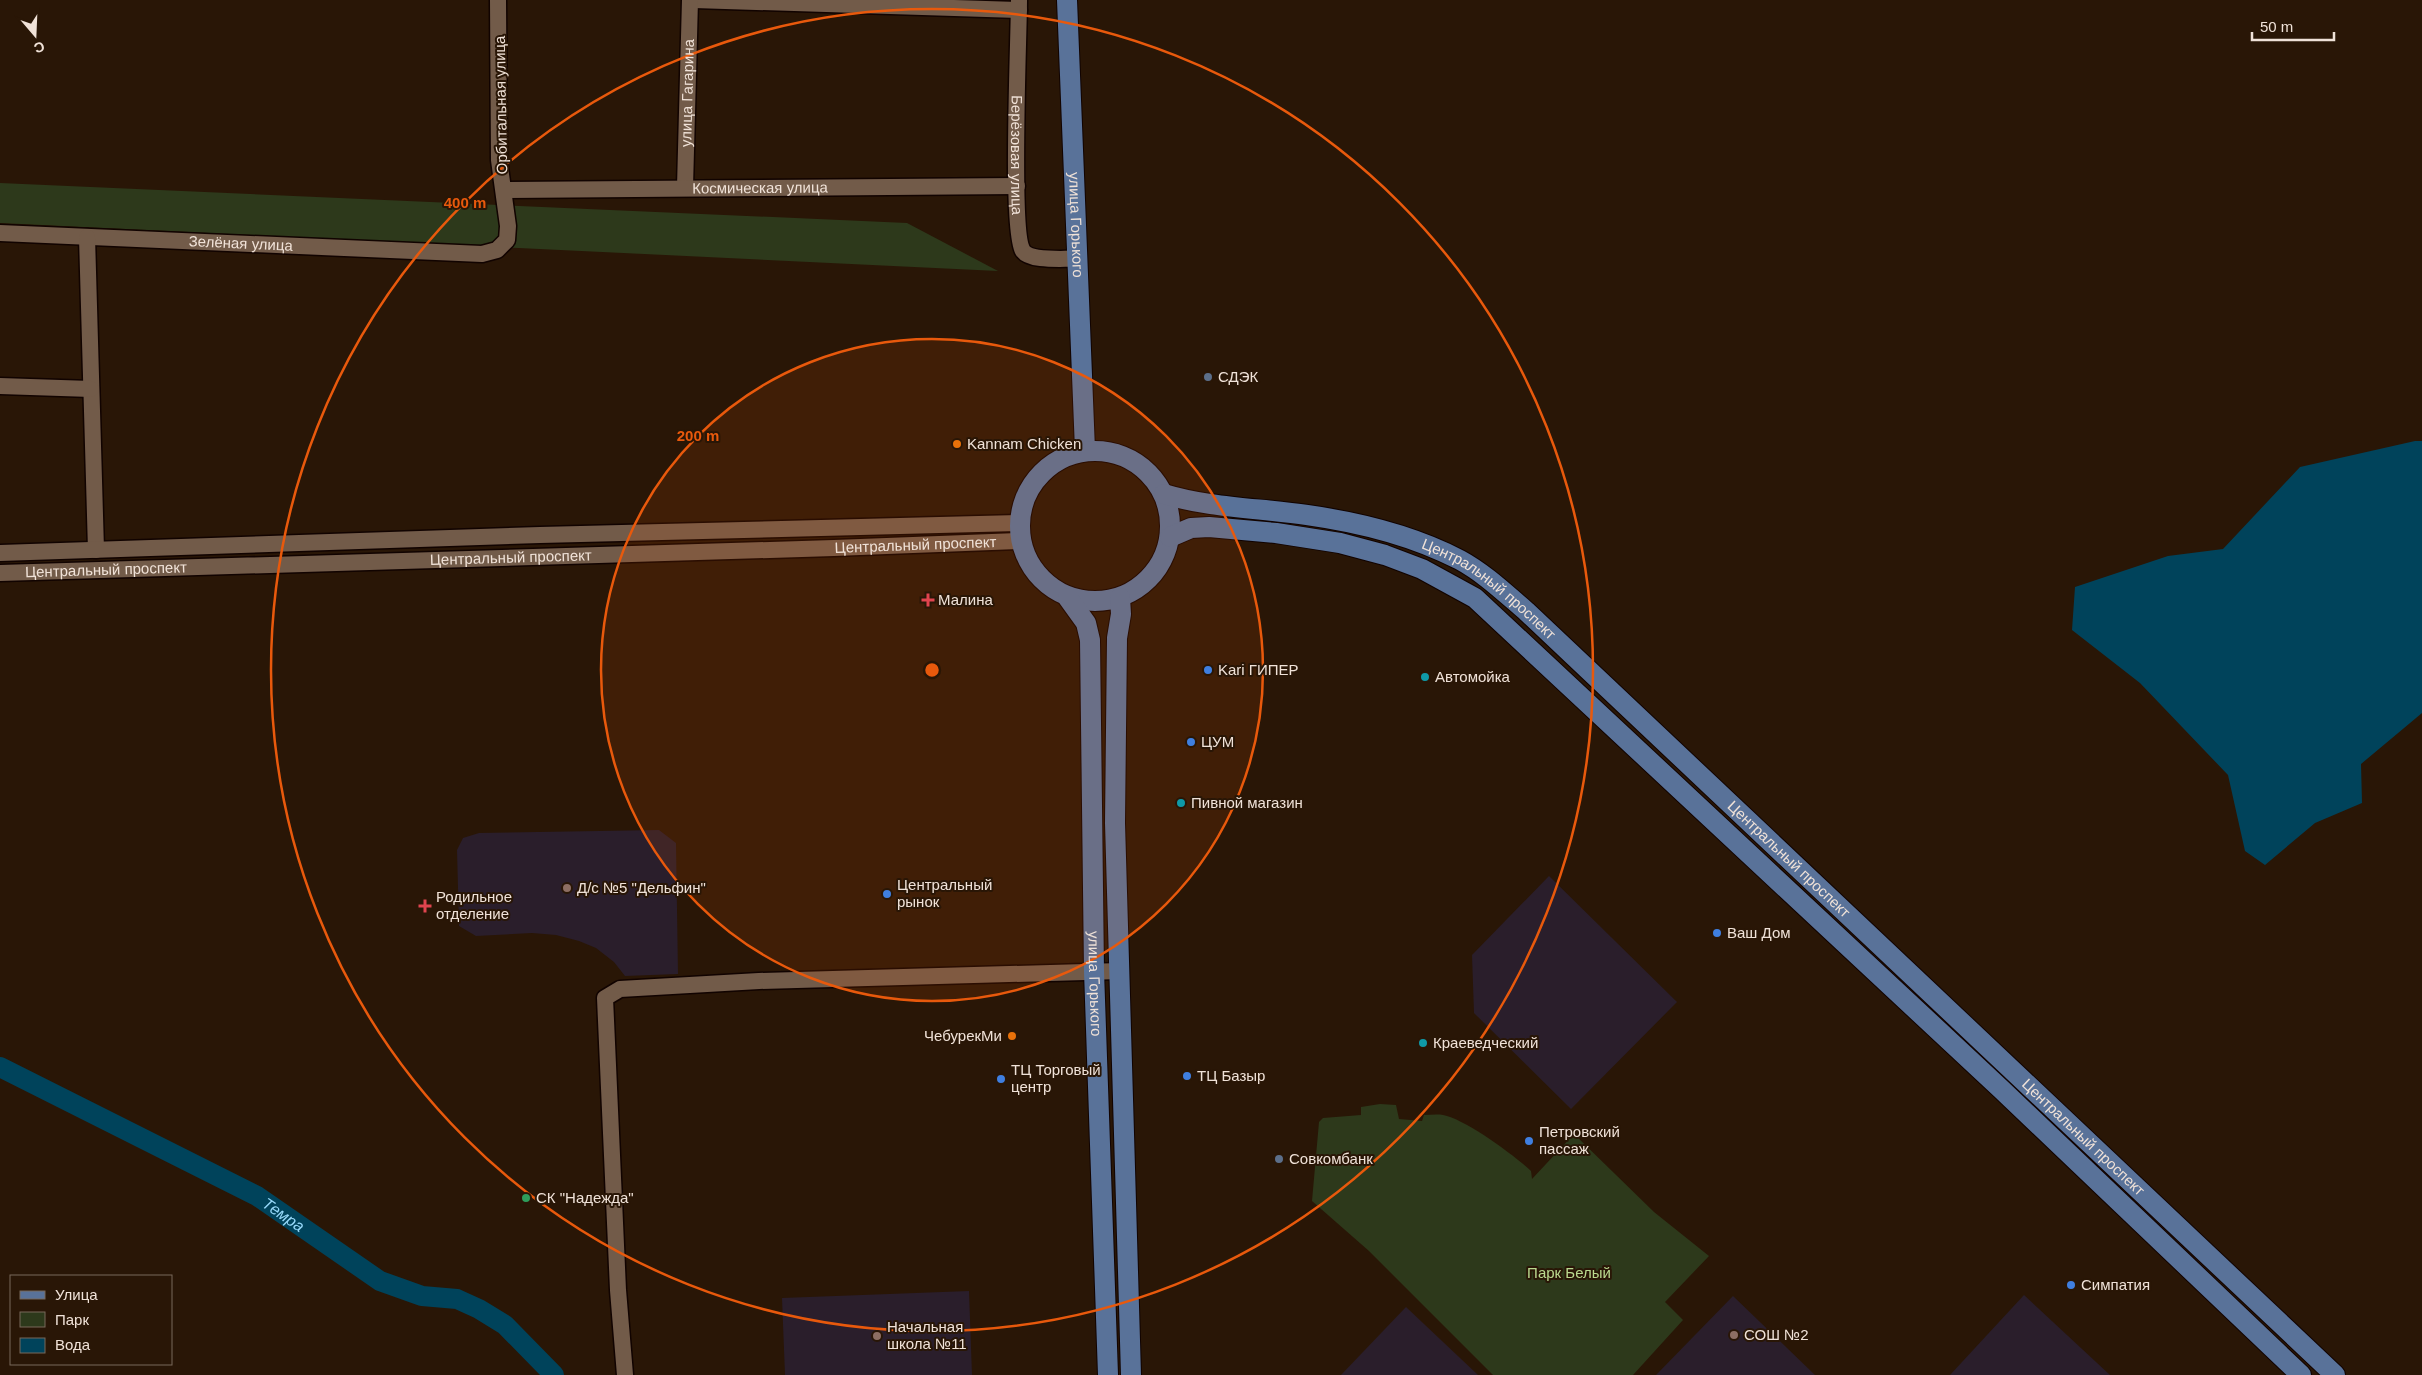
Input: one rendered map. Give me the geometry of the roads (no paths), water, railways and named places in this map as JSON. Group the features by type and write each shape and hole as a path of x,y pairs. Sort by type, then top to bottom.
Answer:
{"main road":[{"name":"улица Горького","path":"1067,0 1085,450"},
{"path":"1085,450 1116,454 1134,461 1146,470 1164,494 1170,515 1170,537 1165,555 1156,571 1143,584 1120,598 1092,601 1068,598 1039,577 1028,560 1020,532 1023,503 1031,486 1044,470 1060,459 1085,450"},
{"name":"Центральный проспект","path":"1164,494 1189,502 1307,515 1391,534 1432,547 1460,560 1490,580 1526,611 2335,1375"},
{"name":"Центральный проспект","path":"1170,537 1191,528 1232,528 1276,533 1340,544 1385,555 1422,569 1475,598 2001,1089 2301,1375"},
{"path":"1422,569 1432,547"},
{"name":"улица Горького","path":"1068,598 1086,624 1090,640 1094,971 1108,1375"},
{"name":"улица Горького","path":"1120,598 1120,614 1116,638 1115,823 1131,1375"},
{"path":"1812,914 1828,898"}],"street":[{"name":"Орбитальная улица","path":"482,254 497,250 507,240 504,190 499,160 498,0"},
{"name":"улица Гагарина","path":"685,187 690,0"},
{"path":"694,0 1019,5"},
{"name":"Берёзовая улица","path":"1019,5 1016,186 1018,236 1023,251 1033,258 1078,259"},
{"name":"Космическая улица","path":"504,190 685,187 1016,186"},
{"name":"Зелёная улица","path":"0,233 482,254"},
{"path":"87,237 96,550"},
{"path":"0,386 91,389"},
{"name":"Центральный проспект","path":"0,553 540,535 1020,532"},
{"name":"Центральный проспект","path":"0,573 834,548 1020,532"},
{"path":"625,1375 618,1290 605,998 620,989 759,981 1120,971"}],"water":[{"path":"2422,441 2422,713 2361,764 2362,803 2315,823 2265,865 2245,851 2228,775 2140,683 2072,630 2075,587 2168,556 2223,549 2300,467"}],"waterway":[{"name":"Темра","path":"0,1067 257,1196 380,1281 422,1296 457,1299 479,1309 505,1325 554,1375"}],"place":[{"name":"СДЭК","path":"1208,377"},
{"name":"Kannam Chicken","path":"957,444"},
{"name":"Малина","path":"928,600"},
{"name":"Kari ГИПЕР","path":"1208,670"},
{"name":"Автомойка","path":"1425,677"},
{"name":"ЦУМ","path":"1191,742"},
{"name":"Пивной магазин","path":"1181,803"},
{"name":"Д/c №5 \"Дельфин\"","path":"567,888"},
{"name":"Центральный рынок","path":"887,894"},
{"name":"Родильное отделение","path":"425,906"},
{"name":"Ваш Дом","path":"1717,933"},
{"name":"ЧебурекМи","path":"1012,1036"},
{"name":"Краеведческий","path":"1423,1043"},
{"name":"ТЦ Базыр","path":"1187,1076"},
{"name":"ТЦ Торговый центр","path":"1001,1079"},
{"name":"Петровский пассаж","path":"1529,1141"},
{"name":"Совкомбанк","path":"1279,1159"},
{"name":"СК \"Надежда\"","path":"526,1198"},
{"name":"Симпатия","path":"2071,1285"},
{"name":"СОШ №2","path":"1734,1335"},
{"name":"Начальная школа №11","path":"877,1336"}],"park label":[{"name":"Парк Белый","path":"1569,1273"}]}
